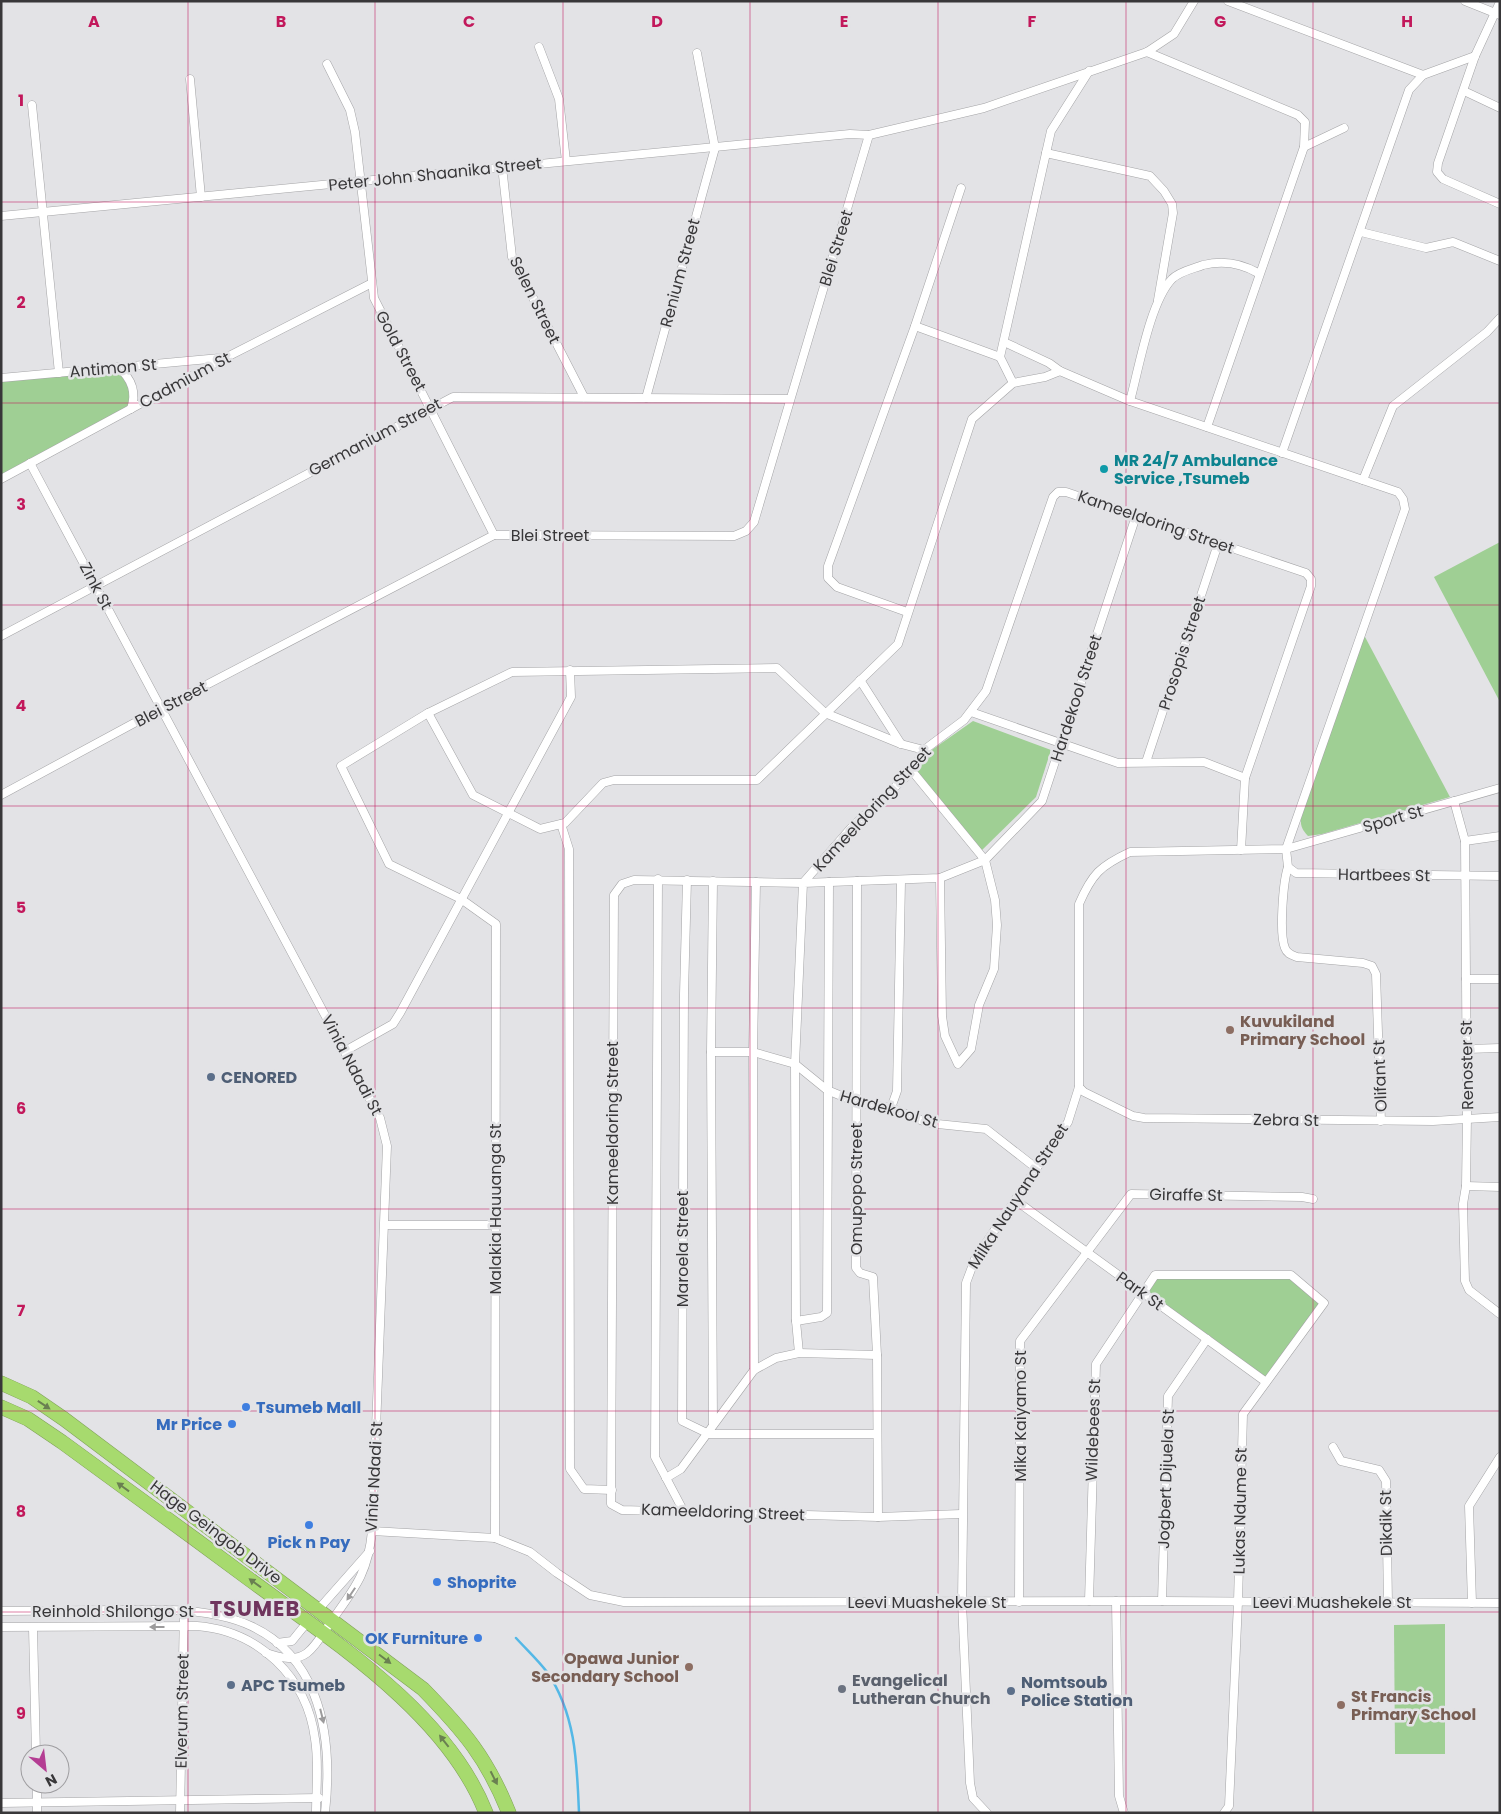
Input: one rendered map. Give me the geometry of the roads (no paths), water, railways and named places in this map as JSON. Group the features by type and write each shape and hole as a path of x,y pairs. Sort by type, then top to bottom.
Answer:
{"highway":[{"name":"Hage Geingob Drive","path":"1,1383 32,1397 64,1419 423,1689 454,1720 488,1766 509,1813"},
{"name":"Hage Geingob Drive","path":"1,1407 28,1419 56,1438 323,1633 418,1713 439,1734 468,1774 486,1813"}],"street":[{"name":"Peter John Shaanika Street","path":"1,216 361,182 502,166 715,148 850,134 869,135 984,108 1148,52 1174,34 1194,1"},
{"path":"1228,1 1423,75"},
{"path":"1465,1 1498,14"},
{"path":"1500,2 1498,14 1475,56 1438,163 1437,172 1443,179 1500,204"},
{"path":"539,46 559,99 566,161"},
{"path":"1148,52 1298,115 1305,122 1304,147 1206,427"},
{"path":"697,53 715,148"},
{"path":"1282,453 1361,232 1409,90 1423,75 1475,56"},
{"name":"Gold Street","path":"327,64 350,110 361,182 370,284 374,298 494,535"},
{"path":"1013,383 1000,356 1051,131 1089,71"},
{"path":"190,79 202,197"},
{"path":"1464,91 1500,108"},
{"path":"32,105 59,373"},
{"path":"1304,147 1344,128"},
{"name":"Blei Street","path":"1,795 162,708 494,535 734,536 746,531 754,522 869,135"},
{"name":"Renium Street","path":"646,398 715,148"},
{"path":"1046,153 1150,176 1164,190 1172,204 1173,213 1158,300 1130,401"},
{"name":"Selen Street","path":"502,166 512,257 584,397"},
{"path":"907,612 837,587 828,578 828,566 961,188"},
{"path":"1361,232 1426,248 1453,242 1500,262"},
{"path":"1158,300 1173,279 1183,271 1208,264 1233,263 1258,274"},
{"name":"Cadmium St","path":"1,479 225,358 370,284"},
{"path":"1363,480 1393,406 1487,332 1500,318"},
{"path":"914,326 1000,356"},
{"path":"1004,342 1049,363 1060,372 1130,401 1398,492 1403,499 1405,509 1286,849 1288,867"},
{"name":"Antimon St","path":"1,378 225,358"},
{"path":"118,367 130,379 133,388 135,399 131,408"},
{"path":"428,713 473,795 540,829 565,823 603,783 614,780 757,780 898,644 972,419 1013,383 1060,372"},
{"name":"Germanium Street","path":"1,636 448,399 460,396 789,400"},
{"name":"Zink St","path":"30,463 162,708"},
{"name":"Kameeldoring Street","path":"961,1514 878,1517 616,1508 611,1504 610,1355 614,895 622,884 634,880 803,882 851,828 912,771 924,750 964,720 986,691 1053,497 1058,492 1066,492 1306,573 1311,579 1311,586 1245,778 1241,850"},
{"name":"Hardekool Street","path":"985,860 1042,801 1136,516"},
{"name":"Prosopis Street","path":"1146,762 1218,544"},
{"path":"461,899 389,864 341,768 342,765 428,713 512,672 777,668 825,713 901,744 924,750"},
{"path":"345,1051 394,1024 571,697 570,670"},
{"path":"860,680 901,744"},
{"name":"Vinia Ndadi St","path":"162,708 380,1118 387,1146 370,1551 368,1562 354,1592 323,1633"},
{"path":"971,712 1118,762 1204,762 1245,778"},
{"path":"912,771 985,860 995,900 994,969 980,1005 971,1050 958,1064 945,1036 942,1016 940,878"},
{"name":"Sport St","path":"1286,849 1500,788"},
{"name":"Renoster St","path":"1454,801 1465,841 1467,1117 1466,1186 1463,1204 1466,1286 1500,1314"},
{"path":"561,824 569,849 570,1469 584,1489 612,1490"},
{"path":"1465,841 1500,836"},
{"name":"Milka Nauyana Street","path":"985,1812 973,1798 970,1783 962,1602 961,1514 966,1283 974,1259 1068,1122 1079,1087 1079,904 1090,880 1110,861 1130,852 1286,849"},
{"path":"799,1353 796,1321 795,1064 803,882 901,881 940,878 985,860"},
{"name":"Hartbees St","path":"1288,867 1296,873 1500,876"},
{"name":"Olifant St","path":"1288,867 1284,879 1283,903 1284,947 1288,954 1297,957 1363,963 1372,966 1376,974 1382,1122"},
{"path":"658,880 655,1457 683,1510"},
{"name":"Maroela Street","path":"687,880 684,994 682,1417 684,1424 709,1434 876,1434"},
{"path":"713,881 711,1052 713,1424"},
{"name":"Omupopo Street","path":"857,881 856,1268 860,1273 873,1277 877,1355 878,1517"},
{"path":"891,1108 897,1091 901,881"},
{"path":"754,1370 753,1052 756,882"},
{"path":"796,1321 822,1317 827,1313 829,882"},
{"name":"Malakia Hauuanga St","path":"461,899 496,924 495,1538"},
{"path":"1466,979 1500,979"},
{"path":"1467,1049 1500,1048"},
{"name":"Hardekool St","path":"711,1052 753,1052 795,1064 827,1090 856,1102 891,1108 928,1123 986,1129 1036,1168"},
{"name":"Zebra St","path":"1079,1087 1084,1092 1138,1117 1382,1122 1500,1117"},
{"path":"1466,1186 1500,1188"},
{"name":"Giraffe St","path":"1087,1252 1131,1194 1302,1197 1312,1199"},
{"name":"Park St","path":"1015,1200 1266,1382"},
{"path":"385,1225 495,1225"},
{"name":"Mika Kaiyamo St","path":"1019,1602 1020,1341 1087,1252"},
{"name":"Wildebees St","path":"1089,1601 1095,1366 1142,1292 1159,1273 1291,1275 1322,1301"},
{"name":"Lukas Ndume St","path":"1226,1810 1238,1602 1242,1418 1245,1411 1322,1306 1322,1301"},
{"name":"Jogbert Dijuela St","path":"1162,1601 1168,1396 1207,1339"},
{"path":"666,1478 677,1473 709,1434 713,1424 754,1370 776,1358 799,1353 877,1355"},
{"name":"Dikdik St","path":"1333,1447 1341,1461 1345,1464 1379,1470 1386,1480 1388,1603"},
{"path":"1472,1603 1469,1506 1500,1457"},
{"name":"Leevi Muashekele St","path":"372,1531 495,1538 530,1552 556,1573 590,1595 624,1602 1162,1601 1500,1603"},
{"name":"Vinia Ndadi St","path":"308,1622 370,1551"},
{"path":"1116,1601 1119,1796 1124,1813"},
{"name":"Reinhold Shilongo St","path":"1,1611 184,1610 230,1618 250,1626 277,1643 287,1658"},
{"name":"Elverum Street","path":"180,1813 184,1610"},
{"path":"308,1622 292,1642 287,1658 291,1680 309,1716 315,1740 316,1813"},
{"name":"Reinhold Shilongo St","path":"1,1627 216,1628 235,1633 253,1642 266,1652 287,1658"},
{"path":"34,1628 36,1744"},
{"path":"323,1633 306,1654 303,1664 316,1695 324,1725 325,1813"},
{"path":"277,1643 292,1642"},
{"path":"287,1658 306,1654"},
{"path":"287,1658 306,1675"},
{"path":"37,1794 37,1813"},
{"path":"1,1803 326,1797"}],"waterway":[{"path":"516,1638 547,1672 557,1688 564,1705 576,1758 579,1813"}],"place":[{"name":"MR 24/7 Ambulance Service ,Tsumeb","path":"1104,469"},
{"name":"Kuvukiland Primary School","path":"1230,1030"},
{"name":"CENORED","path":"211,1077"},
{"name":"Tsumeb Mall","path":"246,1407"},
{"name":"Mr Price","path":"232,1424"},
{"name":"Pick n Pay","path":"309,1525"},
{"name":"Shoprite","path":"437,1582"},
{"name":"OK Furniture","path":"478,1638"},
{"name":"Opawa Junior Secondary School","path":"689,1667"},
{"name":"APC Tsumeb","path":"231,1685"},
{"name":"Evangelical Lutheran Church","path":"842,1689"},
{"name":"Nomtsoub Police Station","path":"1011,1691"},
{"name":"St Francis Primary School","path":"1341,1705"}],"district":[{"name":"TSUMEB","path":"255,1608"}]}
